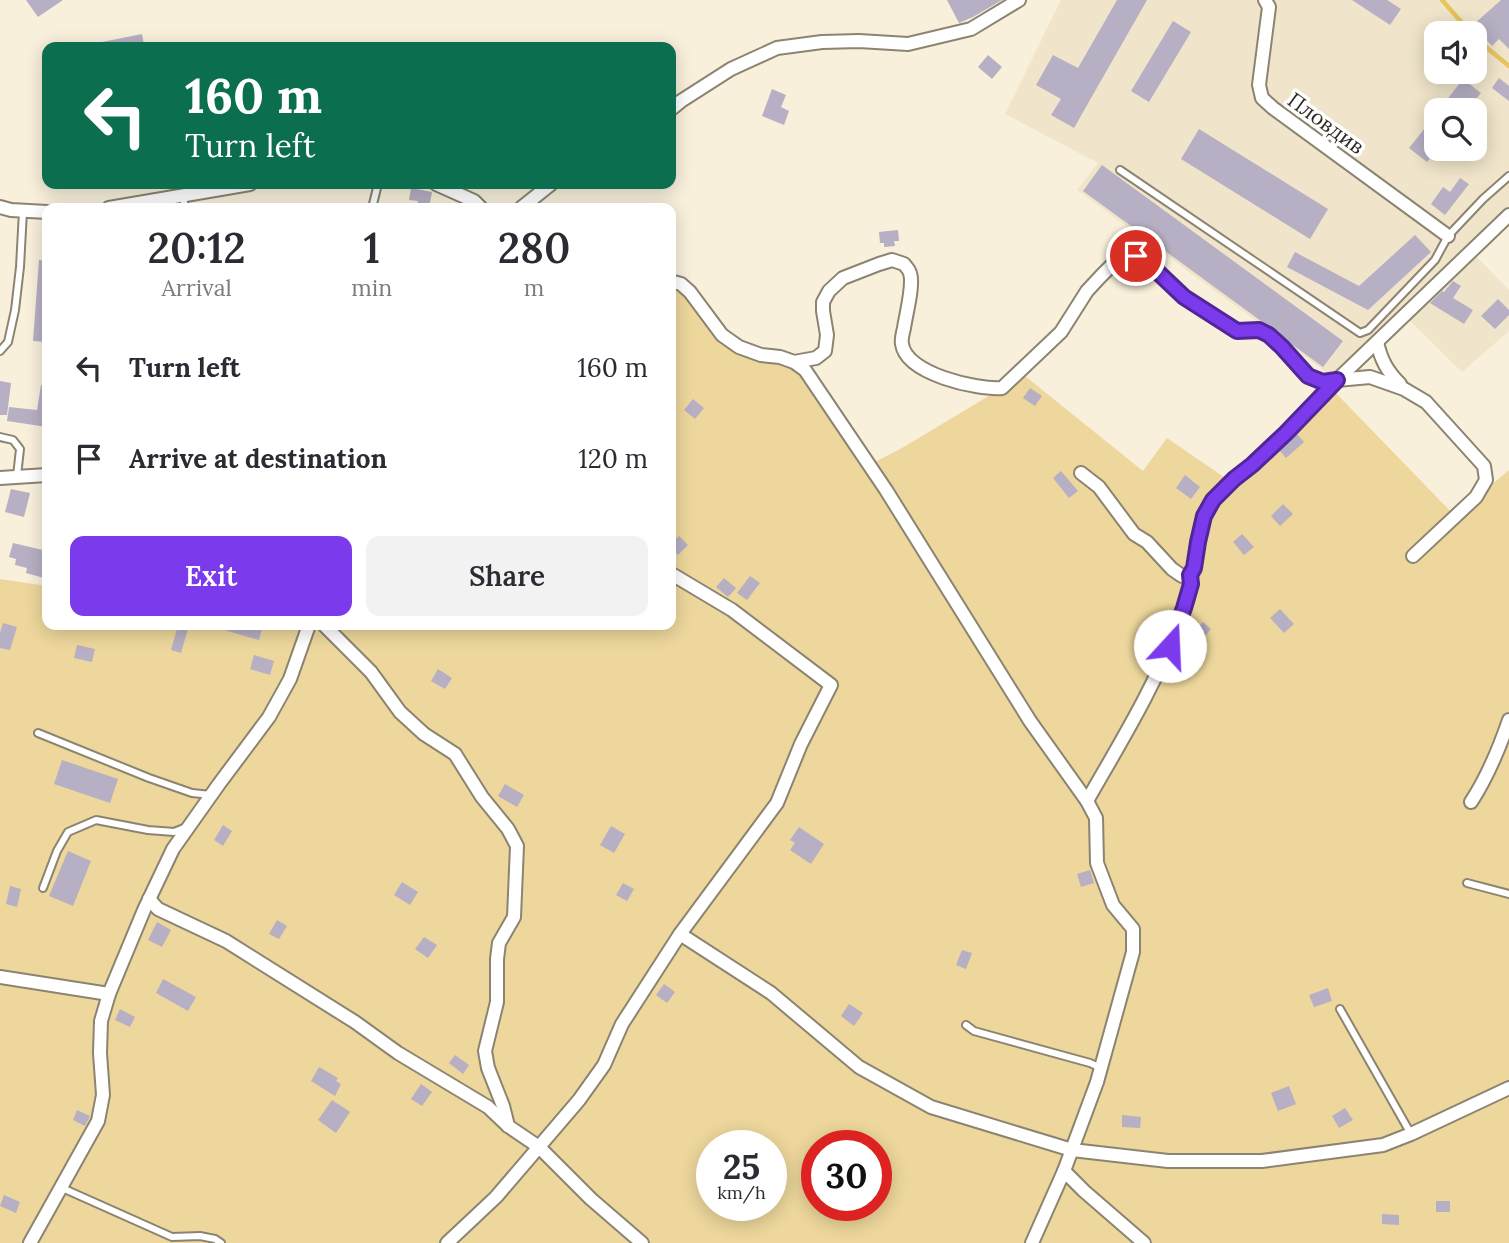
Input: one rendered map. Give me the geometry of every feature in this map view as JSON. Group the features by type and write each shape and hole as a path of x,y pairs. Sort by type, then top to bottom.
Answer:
{"street":[{"path":"676,106 731,69 777,48 822,42 908,44 971,29 1018,0"},
{"name":"Пловдив","path":"1265,0 1269,7 1259,85 1262,97 1273,108 1448,236"},
{"path":"184,202 232,189"},
{"path":"447,189 476,203"},
{"path":"527,203 545,189"},
{"path":"0,206 11,210 42,212"},
{"path":"1087,801 1139,709 1170,646 1188,596 1190,575 1194,568 1204,516 1213,500 1286,433 1337,380 1509,215"},
{"path":"794,362 816,358 825,351 827,335 823,302 829,291 843,278 892,260 904,264 910,274 902,344 908,358 923,369 942,377 991,389 1002,388 1061,332 1087,291 1111,266 1122,259 1136,256 1145,260 1184,297 1237,331 1259,330 1269,335 1308,376 1323,382 1370,377 1404,388"},
{"path":"676,283 690,292 722,335 739,347 761,355 780,357 805,370 886,490 1030,721 1087,801 1096,818 1097,863 1113,905 1133,929 1133,952 1097,1082 1064,1171 1032,1243"},
{"path":"1377,342 1381,359 1389,373 1404,388 1426,402 1484,466 1486,480 1476,496 1413,556"},
{"path":"1081,473 1099,487 1134,534 1147,542 1172,569 1182,576 1190,575"},
{"path":"0,478 42,476"},
{"path":"447,1243 496,1197 579,1100 604,1065 622,1024 680,934 777,803 801,744 831,685 732,610 676,577"},
{"path":"30,1243 97,1121 103,1094 101,1021 109,994 149,899 173,849 269,717 290,679 307,630"},
{"path":"329,630 371,672 400,712 424,734 455,754 517,846 514,917 499,943 497,1002 485,1051 488,1068 508,1126"},
{"path":"1471,802 1498,753 1509,720"},
{"path":"149,899 158,909 226,941 355,1022 398,1053 488,1107 508,1126 539,1147 591,1199 642,1243"},
{"path":"680,934 771,993 859,1068 931,1107 1072,1150 1167,1161 1262,1161 1383,1144 1411,1134 1509,1088"},
{"path":"0,978 109,994"},
{"path":"1064,1171 1144,1243"}],"lane":[{"path":"1120,170 1360,333 1368,330 1435,260 1448,236 1509,176"},
{"path":"0,351 8,342 15,310 23,211"},
{"path":"0,437 13,440 20,449 17,478"},
{"path":"38,733 149,778 192,793 211,795"},
{"path":"43,888 57,851 68,832 96,820 174,832 190,826"},
{"path":"1467,883 1509,894"},
{"path":"1340,1009 1411,1134"},
{"path":"966,1025 974,1031 1101,1068"},
{"path":"60,1187 172,1237 200,1236 221,1243"}],"shaded area":[{"path":"1061,0 1509,0 1509,215 1471,251 1509,290 1509,331 1462,372 1404,315 1337,380 1077,190 1098,163 1005,114"},
{"path":"676,283 681,284 722,335 794,362 869,465 1002,388 1020,372 1143,471 1167,438 1231,482 1330,387 1455,516 1509,470 1509,1243 0,1243 0,579 42,585 42,630 676,630"}],"building":[{"path":"26,0 63,0 38,17"},
{"path":"947,0 1002,0 959,23"},
{"path":"1117,0 1147,0 1074,128 1051,115 1061,99 1036,85 1053,55 1078,68"},
{"path":"1352,0 1387,0 1401,9 1390,25"},
{"path":"1501,0 1509,0 1509,49 1499,39 1492,46 1487,40 1487,21 1477,21"},
{"path":"1173,21 1191,32 1149,102 1131,91"},
{"path":"142,34 143,42 102,42"},
{"path":"988,55 1002,67 992,79 978,67"},
{"path":"1499,78 1509,86 1509,101 1492,88"},
{"path":"1459,84 1469,84 1481,93 1477,98 1448,98"},
{"path":"772,89 786,95 781,107 789,111 784,125 762,116"},
{"path":"1199,129 1328,209 1310,239 1181,159"},
{"path":"1424,129 1424,160 1409,148"},
{"path":"1102,165 1343,341 1323,367 1290,343 1275,328 1261,321 1083,191"},
{"path":"1460,178 1469,184 1445,215 1431,204 1443,187 1450,192"},
{"path":"411,189 432,192 430,203 409,200"},
{"path":"898,230 899,241 894,241 895,246 884,247 884,243 880,243 879,232"},
{"path":"1415,235 1431,252 1368,310 1287,267 1295,252 1359,286"},
{"path":"39,260 42,260 42,342 33,341"},
{"path":"1453,281 1461,286 1453,298 1473,310 1464,324 1430,303"},
{"path":"1498,299 1509,310 1509,315 1495,329 1481,316"},
{"path":"0,381 11,383 7,415 0,415"},
{"path":"42,385 42,426 7,421 9,407 37,410"},
{"path":"1030,388 1042,396 1035,406 1023,398"},
{"path":"693,399 704,408 695,419 684,410"},
{"path":"1297,434 1304,442 1286,458 1280,451"},
{"path":"1061,471 1078,491 1069,498 1053,478"},
{"path":"1185,475 1200,487 1191,499 1176,488"},
{"path":"11,489 30,493 24,517 5,512"},
{"path":"1283,504 1293,514 1280,526 1271,516"},
{"path":"1242,534 1254,547 1244,555 1233,542"},
{"path":"679,536 688,545 678,555 676,553 676,539"},
{"path":"13,543 42,550 42,577 26,573 27,568 15,565 16,559 9,557"},
{"path":"750,576 760,583 747,600 737,593"},
{"path":"724,578 736,588 728,597 716,587"},
{"path":"1280,609 1294,624 1284,633 1270,618"},
{"path":"1203,622 1211,629 1198,644 1189,637"},
{"path":"3,623 17,627 10,650 0,648"},
{"path":"177,630 188,630 181,653 171,650"},
{"path":"224,630 262,630 259,640"},
{"path":"77,645 95,649 92,662 74,658"},
{"path":"254,655 274,661 270,675 250,669"},
{"path":"438,669 452,678 445,689 431,681"},
{"path":"62,760 118,779 110,803 54,784"},
{"path":"505,784 524,795 517,807 498,796"},
{"path":"223,825 232,831 223,846 214,840"},
{"path":"611,826 625,834 614,853 600,845"},
{"path":"799,827 824,844 811,864 790,850 795,843 790,840"},
{"path":"68,851 91,861 73,906 49,896"},
{"path":"1090,870 1094,883 1081,887 1077,874"},
{"path":"402,882 418,892 410,905 394,895"},
{"path":"623,883 634,889 627,901 616,895"},
{"path":"10,886 21,889 17,907 6,904"},
{"path":"277,920 287,926 279,939 269,934"},
{"path":"157,922 171,930 162,947 148,940"},
{"path":"424,937 437,945 428,958 415,949"},
{"path":"962,950 972,953 966,969 956,965"},
{"path":"163,979 196,997 188,1011 156,993"},
{"path":"664,984 675,992 667,1003 656,995"},
{"path":"1328,988 1332,1001 1314,1007 1309,995"},
{"path":"849,1004 863,1013 854,1026 841,1016"},
{"path":"120,1009 135,1017 130,1027 115,1020"},
{"path":"455,1055 469,1065 463,1074 449,1063"},
{"path":"319,1067 338,1078 336,1081 341,1084 335,1096 311,1081"},
{"path":"421,1084 432,1092 422,1106 411,1099"},
{"path":"1289,1086 1296,1104 1278,1111 1271,1093"},
{"path":"332,1100 350,1112 336,1133 318,1120"},
{"path":"1345,1108 1353,1120 1339,1128 1332,1116"},
{"path":"77,1110 90,1116 85,1126 73,1120"},
{"path":"1122,1115 1141,1117 1140,1128 1122,1127"},
{"path":"4,1195 20,1202 16,1213 0,1206"},
{"path":"1436,1201 1450,1201 1450,1212 1436,1212"},
{"path":"1382,1214 1399,1215 1399,1225 1382,1224"}],"waterway":[{"path":"1442,0 1460,21"},
{"path":"1487,48 1509,66"}],"route":[{"path":"1136,256 1145,260 1184,297 1237,331 1259,330 1269,335 1308,376 1323,382 1337,380 1286,433 1213,500 1204,516 1194,568 1190,575 1191,584 1170,646"}]}
